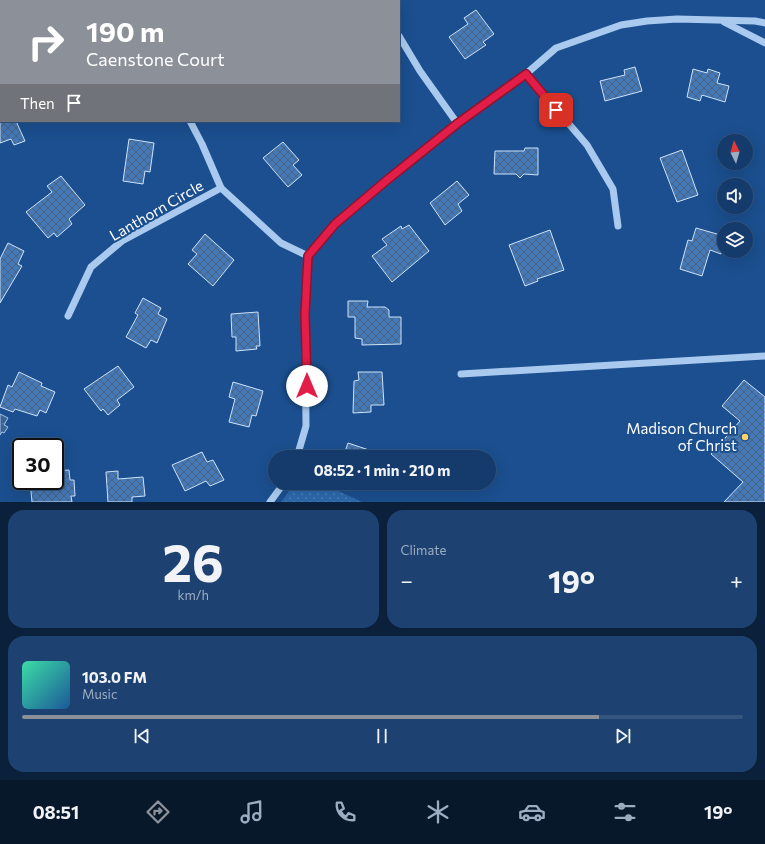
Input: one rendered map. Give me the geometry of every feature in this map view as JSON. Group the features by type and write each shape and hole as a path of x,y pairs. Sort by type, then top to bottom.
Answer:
{"street":[{"path":"299,450 306,426 305,314 308,256 335,224 458,123 526,74 556,48 621,25 662,20 755,21 765,23"},
{"path":"722,21 765,43"},
{"path":"400,38 420,71 458,123"},
{"path":"526,74 587,145 613,189 618,226"},
{"path":"191,122 221,188 281,243 308,256"},
{"name":"Lanthorn Circle","path":"68,316 91,267 122,241 221,188"},
{"path":"461,374 765,356"},
{"path":"270,502 279,490"}],"shaded area":[{"path":"290,490 336,490 362,502 281,502"}],"water":[{"path":"0,414 8,418 4,425 8,427 4,433 2,432 0,435"}],"building":[{"path":"476,10 494,34 483,42 486,45 465,59 449,37 468,24 464,18"},
{"path":"635,67 642,91 605,101 600,81 625,75 624,70"},
{"path":"693,69 707,73 708,69 720,73 717,83 729,86 725,102 702,95 700,101 687,97"},
{"path":"0,122 16,122 25,141 14,145 11,139 0,143"},
{"path":"129,139 154,143 150,172 145,171 143,184 123,181"},
{"path":"283,142 299,160 293,165 302,175 288,187 263,158"},
{"path":"525,148 538,148 538,175 524,174 520,178 516,174 494,174 495,151 524,151"},
{"path":"682,150 698,195 677,202 660,158"},
{"path":"61,176 85,205 69,219 72,224 57,237 54,233 48,238 26,212 52,192 47,186"},
{"path":"457,181 469,195 458,204 462,211 445,225 430,203"},
{"path":"409,225 429,251 392,282 372,256 387,245 382,239 401,226 402,229"},
{"path":"696,228 717,234 717,253 710,250 702,276 680,269 688,240 692,241"},
{"path":"550,230 564,270 537,279 538,281 525,286 509,245"},
{"path":"205,234 234,260 213,286 188,264 197,254 192,250"},
{"path":"8,243 24,251 18,264 22,266 0,303 0,259"},
{"path":"143,298 161,308 158,314 167,319 157,343 151,340 146,348 126,337 138,315 135,313"},
{"path":"348,301 368,301 367,307 385,307 389,310 389,317 401,317 401,344 362,345 362,339 355,338 355,317 348,317"},
{"path":"258,312 260,346 256,346 257,349 236,351 236,337 232,337 231,314"},
{"path":"118,366 134,387 117,400 120,405 108,415 103,409 101,411 84,389"},
{"path":"19,372 42,383 41,386 55,392 46,413 40,410 37,416 15,409 13,412 0,407 8,385 12,387"},
{"path":"358,372 382,372 384,405 371,405 371,412 353,413 354,381 359,380"},
{"name":"Madison Church of Christ","path":"744,380 765,397 765,502 724,502 743,482 711,454 740,421 722,406"},
{"path":"233,382 263,391 256,416 252,415 249,427 229,422 235,399 229,397"},
{"path":"348,443 369,450 346,450"},
{"path":"202,452 207,462 213,460 224,480 210,486 206,481 185,491 172,465"},
{"path":"64,470 69,470 70,480 74,480 75,496 71,496 72,502 32,502 31,490 64,490"},
{"path":"118,471 118,479 143,477 145,496 132,497 132,502 108,502 106,472"}],"place":[{"name":"Madison Church of Christ","path":"745,437"}],"route":[{"path":"307,386 305,314 308,289 308,256 335,224 458,123 526,74 556,110"}]}
